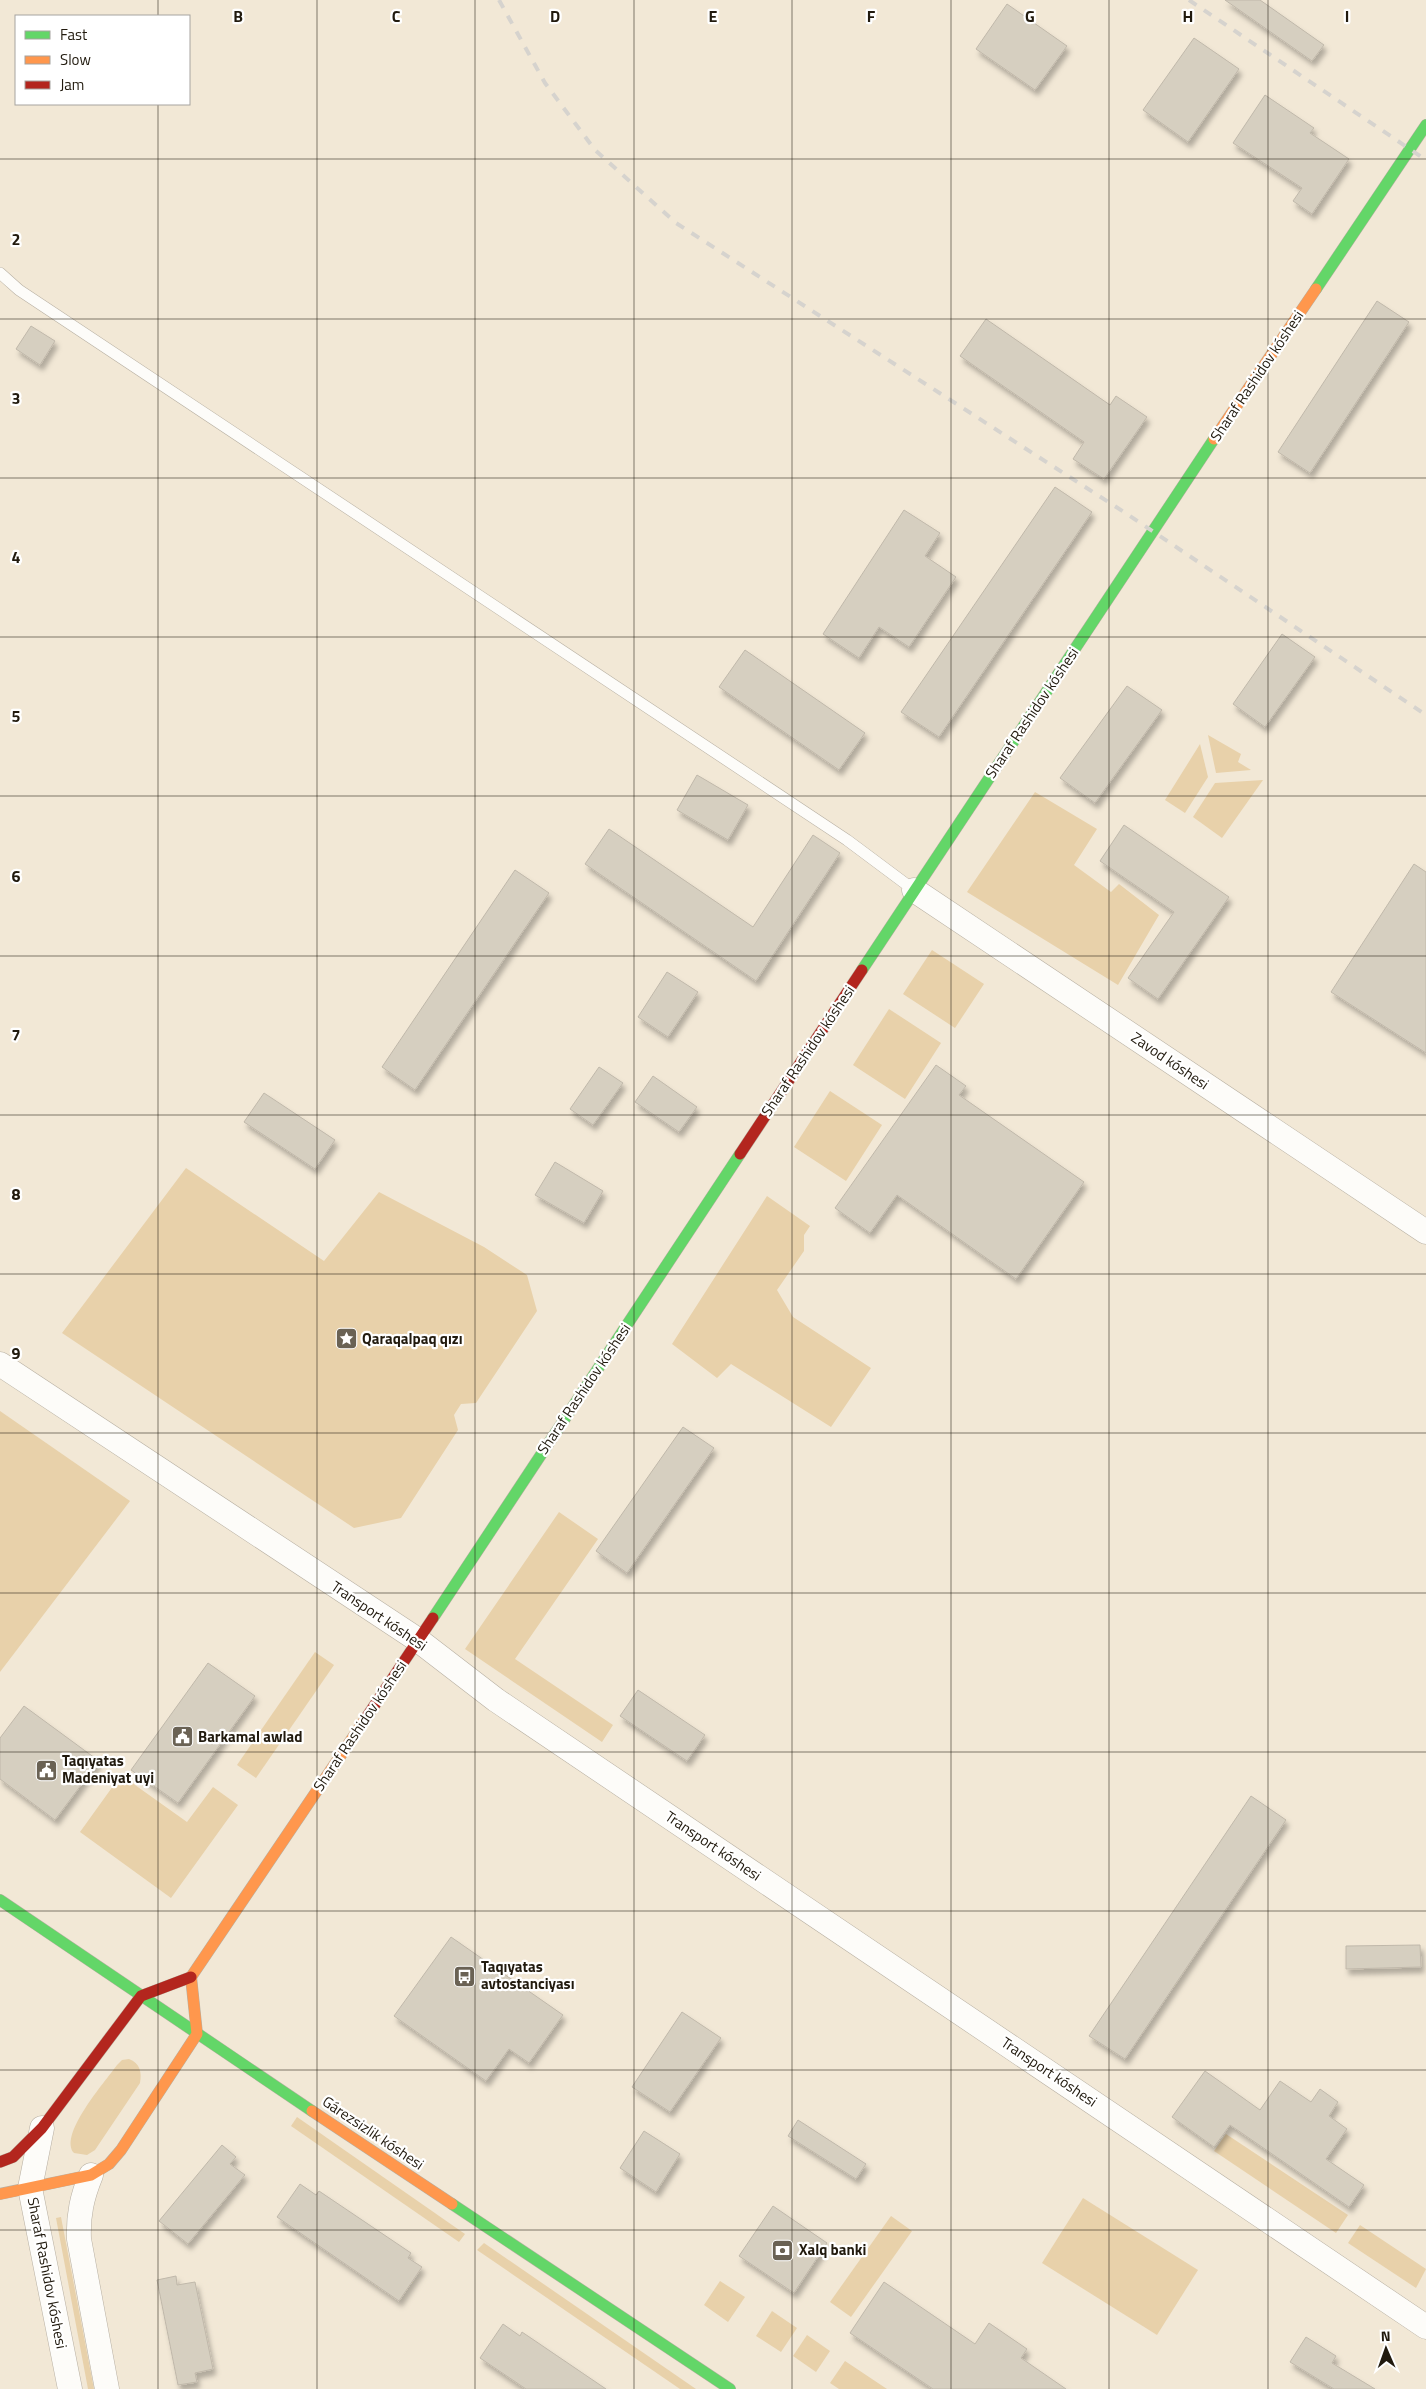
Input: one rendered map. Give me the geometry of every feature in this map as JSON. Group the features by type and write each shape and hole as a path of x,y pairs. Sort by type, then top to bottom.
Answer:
{"main road":[{"name":"Sharaf Rashidov kóshesi","path":"191,1977 418,1640 914,890 1426,125"},
{"name":"Gárezsizlik kóshesi","path":"0,1900 197,2034 730,2389"},
{"path":"0,2162 13,2157 42,2128 141,1996 191,1977 197,2034 121,2150 109,2164 91,2175 0,2194"}],"street":[{"name":"Zavod kóshesi","path":"914,890 1426,1232"},
{"name":"Transport kóshesi","path":"0,1364 418,1640 445,1663 504,1705 1426,2327"},
{"name":"Sharaf Rashidov kóshesi","path":"42,2128 30,2188 70,2389"},
{"path":"91,2175 83,2194 78,2217 79,2239 107,2389"}],"lane":[{"path":"0,273 19,290 847,840 914,890"}],"shaded area":[{"path":"1208,735 1241,754 1238,762 1251,770 1216,773"},
{"path":"1200,744 1208,777 1185,813 1165,800"},
{"path":"1263,780 1222,838 1193,817 1215,783"},
{"path":"1035,792 1097,829 1074,865 1111,892 1119,884 1159,915 1118,985 967,892"},
{"path":"932,950 984,984 955,1028 903,994"},
{"path":"889,1009 941,1043 905,1099 853,1065"},
{"path":"830,1091 882,1125 846,1181 794,1147"},
{"path":"186,1168 324,1261 379,1192 484,1247 527,1275 537,1311 476,1403 461,1404 454,1415 458,1430 401,1518 354,1528 62,1333"},
{"path":"767,1196 810,1226 804,1235 804,1251 777,1290 793,1317 871,1368 831,1427 731,1364 717,1378 672,1344"},
{"path":"0,1411 130,1501 0,1672"},
{"path":"559,1512 598,1539 515,1659 613,1725 602,1742 465,1649"},
{"path":"315,1652 334,1665 256,1778 237,1765"},
{"path":"121,1775 187,1822 213,1787 238,1805 171,1898 80,1832"},
{"path":"129,2059 138,2065 141,2075 140,2083 95,2150 87,2155 74,2153 71,2145 72,2134 77,2122 117,2065 122,2060"},
{"path":"297,2117 465,2234 459,2242 291,2126"},
{"path":"1226,2134 1348,2215 1336,2233 1214,2151"},
{"path":"1083,2198 1198,2270 1157,2335 1042,2263"},
{"path":"891,2216 912,2231 851,2317 830,2302"},
{"path":"61,2217 94,2389 88,2389 56,2218"},
{"path":"1360,2225 1426,2269 1416,2288 1348,2243"},
{"path":"484,2243 696,2389 680,2389 477,2250"},
{"path":"720,2281 745,2297 728,2322 704,2305"},
{"path":"772,2311 797,2328 781,2352 756,2336"},
{"path":"807,2335 830,2351 816,2372 793,2356"},
{"path":"845,2361 887,2389 839,2389 830,2383"}],"building":[{"path":"1225,0 1260,0 1324,45 1312,61"},
{"path":"1007,4 1067,46 1035,90 976,49"},
{"path":"1194,38 1239,69 1188,142 1143,110"},
{"path":"1265,95 1314,128 1310,133 1349,159 1312,214 1293,201 1302,188 1233,143"},
{"path":"1377,301 1409,322 1310,473 1278,452"},
{"path":"986,319 1110,405 1116,396 1147,417 1104,479 1073,459 1084,442 960,356"},
{"path":"31,326 55,341 40,365 16,349"},
{"path":"1055,487 1092,512 939,737 901,712"},
{"path":"904,510 940,533 925,556 956,577 909,647 879,627 859,658 823,634"},
{"path":"1282,634 1315,657 1265,727 1233,704"},
{"path":"745,650 865,733 839,770 719,687"},
{"path":"1127,686 1162,710 1095,803 1060,778"},
{"path":"697,775 748,805 728,840 677,810"},
{"path":"1124,825 1229,897 1158,999 1128,978 1174,912 1100,861"},
{"path":"609,829 753,927 813,835 840,853 756,981 585,864"},
{"path":"1414,864 1426,872 1426,1053 1331,992"},
{"path":"515,870 549,893 415,1090 382,1067"},
{"path":"667,972 698,992 668,1037 638,1017"},
{"path":"936,1065 966,1086 959,1095 1084,1182 1016,1279 897,1195 870,1233 835,1208"},
{"path":"599,1067 623,1083 593,1125 570,1109"},
{"path":"653,1076 697,1107 679,1132 635,1102"},
{"path":"264,1093 335,1140 315,1169 244,1122"},
{"path":"555,1162 603,1191 584,1223 535,1195"},
{"path":"683,1427 714,1448 627,1573 596,1551"},
{"path":"208,1663 255,1696 178,1803 131,1770"},
{"path":"638,1690 705,1735 687,1761 620,1716"},
{"name":"Taqıyatas Madeniyat uyi","path":"24,1706 99,1761 55,1820 0,1779 0,1738"},
{"path":"1251,1796 1286,1820 1125,2059 1089,2036"},
{"name":"Taqıyatas avtostanciyası","path":"451,1937 563,2015 529,2063 509,2049 486,2081 394,2016"},
{"path":"1420,1945 1421,1967 1346,1969 1346,1946"},
{"path":"682,2012 721,2038 670,2112 632,2087"},
{"path":"1205,2071 1260,2110 1280,2081 1311,2102 1320,2089 1338,2102 1329,2116 1347,2129 1326,2159 1364,2185 1349,2207 1230,2125 1214,2147 1172,2117"},
{"path":"798,2120 866,2164 856,2179 788,2136"},
{"path":"644,2131 680,2154 656,2192 620,2168"},
{"path":"222,2145 236,2157 230,2164 245,2175 188,2244 159,2221"},
{"path":"300,2184 316,2195 319,2191 411,2253 408,2258 422,2267 399,2301 277,2217"},
{"name":"Xalq banki","path":"773,2206 827,2243 794,2293 739,2256"},
{"path":"176,2276 177,2285 195,2282 213,2369 195,2373 197,2382 178,2385 157,2280"},
{"path":"884,2282 975,2344 989,2323 1027,2349 1021,2358 1066,2389 933,2389 850,2333"},
{"path":"503,2324 520,2336 522,2332 606,2389 526,2389 480,2358"},
{"path":"1306,2337 1336,2356 1332,2363 1375,2389 1334,2389 1290,2362"}],"railway":[{"path":"499,0 545,83 595,150 676,223 1127,514 1426,715"},
{"path":"1189,0 1426,160"}],"traffic: fast":[{"path":"1316,289 1426,125"},
{"path":"862,970 1214,439"},
{"path":"433,1618 740,1154"},
{"path":"0,1900 312,2111"},
{"path":"452,2204 730,2389"}],"traffic: slow":[{"path":"1214,439 1316,289"},
{"path":"191,1977 366,1718"},
{"path":"0,2194 91,2175 109,2164 121,2150 197,2034 191,1977"},
{"path":"312,2111 452,2204"}],"traffic: jam":[{"path":"740,1154 862,970"},
{"path":"366,1718 433,1618"},
{"path":"0,2162 13,2157 42,2128 141,1996 191,1977"}],"place":[{"name":"Qaraqalpaq qızı","path":"346,1339"},
{"name":"Barkamal awlad","path":"182,1737"},
{"name":"Taqıyatas Madeniyat uyi","path":"46,1770"},
{"name":"Taqıyatas avtostanciyası","path":"465,1976"},
{"name":"Xalq banki","path":"783,2250"}]}
